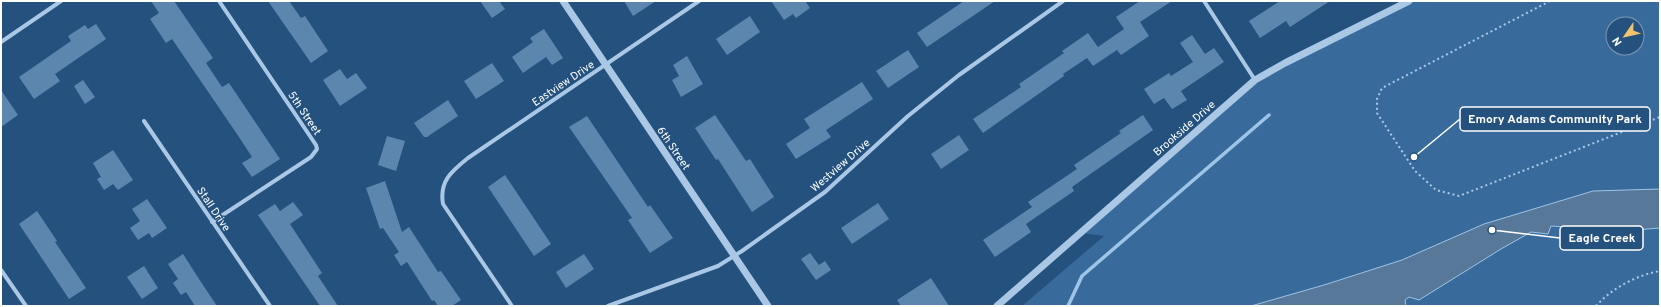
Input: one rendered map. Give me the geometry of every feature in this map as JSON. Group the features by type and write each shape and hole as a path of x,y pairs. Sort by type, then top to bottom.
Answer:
{"street":[{"path":"1,42 61,1"},
{"name":"5th Street","path":"212,222 310,157 317,149 316,145 219,1"},
{"name":"6th Street","path":"563,1 768,306"},
{"name":"Eastview Drive","path":"512,306 443,204 441,196 443,186 448,176 468,158 698,1"},
{"name":"Westview Drive","path":"608,306 718,266 734,256 825,192 908,116 959,75 1063,1"},
{"path":"1204,1 1255,80"},
{"name":"Brookside Drive","path":"997,306 1255,80 1285,63 1409,1"},
{"name":"Stall Drive","path":"144,121 270,306"},
{"path":"1,270 26,306"}],"path":[{"path":"1550,1 1382,88 1377,99 1377,113 1415,171 1436,190 1459,196 1660,117"},
{"path":"1596,306 1619,286 1648,273 1660,272"}],"shaded area":[{"path":"1409,1 1660,1 1660,306 1406,306 1405,300 1409,297 1419,299 1453,277 1377,268 1251,306 1022,306 1104,236 1082,233 1255,80"},
{"path":"1660,189 1660,228 1623,231 1551,226 1548,234 1531,232 1419,300 1409,297 1405,300 1406,306 1251,306 1402,260 1484,224 1593,191"}],"building":[{"path":"151,1 174,1 213,58 206,63 222,87 229,83 280,159 252,177 242,163 252,157 172,39 166,43 150,19 159,13"},
{"path":"268,1 289,1 301,18 305,16 328,51 311,63"},
{"path":"480,1 499,1 505,9 492,18"},
{"path":"624,1 656,1 633,16"},
{"path":"771,1 805,1 810,8 796,18 793,14 784,20"},
{"path":"964,1 995,1 927,47 917,33"},
{"path":"1140,1 1172,1 1140,22 1149,36 1121,55 1117,50 1093,66 1087,58 983,133 973,119 1021,87 1019,84 1064,53 1062,51 1088,33 1098,47 1124,29 1116,17"},
{"path":"1280,1 1330,1 1290,27 1286,21 1260,38 1249,21"},
{"path":"750,16 760,32 727,55 716,39"},
{"path":"96,24 106,39 55,74 60,81 34,99 19,77 71,41 68,36 85,25 88,29"},
{"path":"544,29 563,58 552,65 546,57 523,73 512,57 533,42 530,38"},
{"path":"1192,35 1205,54 1214,48 1224,62 1181,91 1187,100 1172,109 1164,98 1154,104 1144,89 1169,73 1171,76 1193,62 1180,43"},
{"path":"908,50 919,67 888,88 876,71"},
{"path":"687,56 703,84 681,97 672,80 679,76 673,65"},
{"path":"492,63 504,81 476,99 464,81"},
{"path":"340,69 347,79 356,73 367,88 340,106 323,80"},
{"path":"83,80 95,97 85,104 74,86"},
{"path":"862,82 873,99 826,130 831,137 796,159 786,144 810,128 804,119"},
{"path":"1,90 18,115 1,127"},
{"path":"448,100 458,116 427,137 424,137 414,123"},
{"path":"715,115 746,161 750,159 774,197 752,212 718,159 716,160 695,128"},
{"path":"1143,115 1153,130 1072,187 1074,191 1026,224 1031,232 995,257 983,240 1032,207 1028,202 1077,169 1074,165 1121,133 1119,131"},
{"path":"587,116 648,207 650,205 673,238 650,253 628,220 632,218 569,127"},
{"path":"959,135 969,150 941,169 931,154"},
{"path":"387,136 405,141 396,171 378,165"},
{"path":"113,150 133,180 118,190 113,184 104,190 97,179 101,177 93,163"},
{"path":"505,175 551,244 534,256 488,187"},
{"path":"385,181 402,232 409,227 438,272 441,271 461,300 452,306 438,306 434,300 432,301 407,262 401,266 394,255 399,252 383,228 380,229 366,188"},
{"path":"147,199 167,228 152,238 149,233 138,240 130,228 140,221 132,209"},
{"path":"293,202 303,215 290,224 322,273 318,276 338,306 320,306 258,215 275,204 280,211"},
{"path":"878,203 889,219 852,244 841,228"},
{"path":"37,211 57,241 55,242 86,288 69,299 19,224"},
{"path":"810,253 819,265 825,261 831,270 816,280 801,259"},
{"path":"183,254 217,306 195,306 186,292 181,295 173,283 178,279 168,264"},
{"path":"584,254 594,269 566,288 556,272"},
{"path":"144,266 158,288 142,299 127,277"},
{"path":"931,278 949,306 901,306 897,300"}],"waterway":[{"path":"1068,306 1082,276 1269,115"}],"place":[{"name":"Emory Adams Community Park","path":"1414,157"},
{"name":"Eagle Creek","path":"1492,230"}]}
